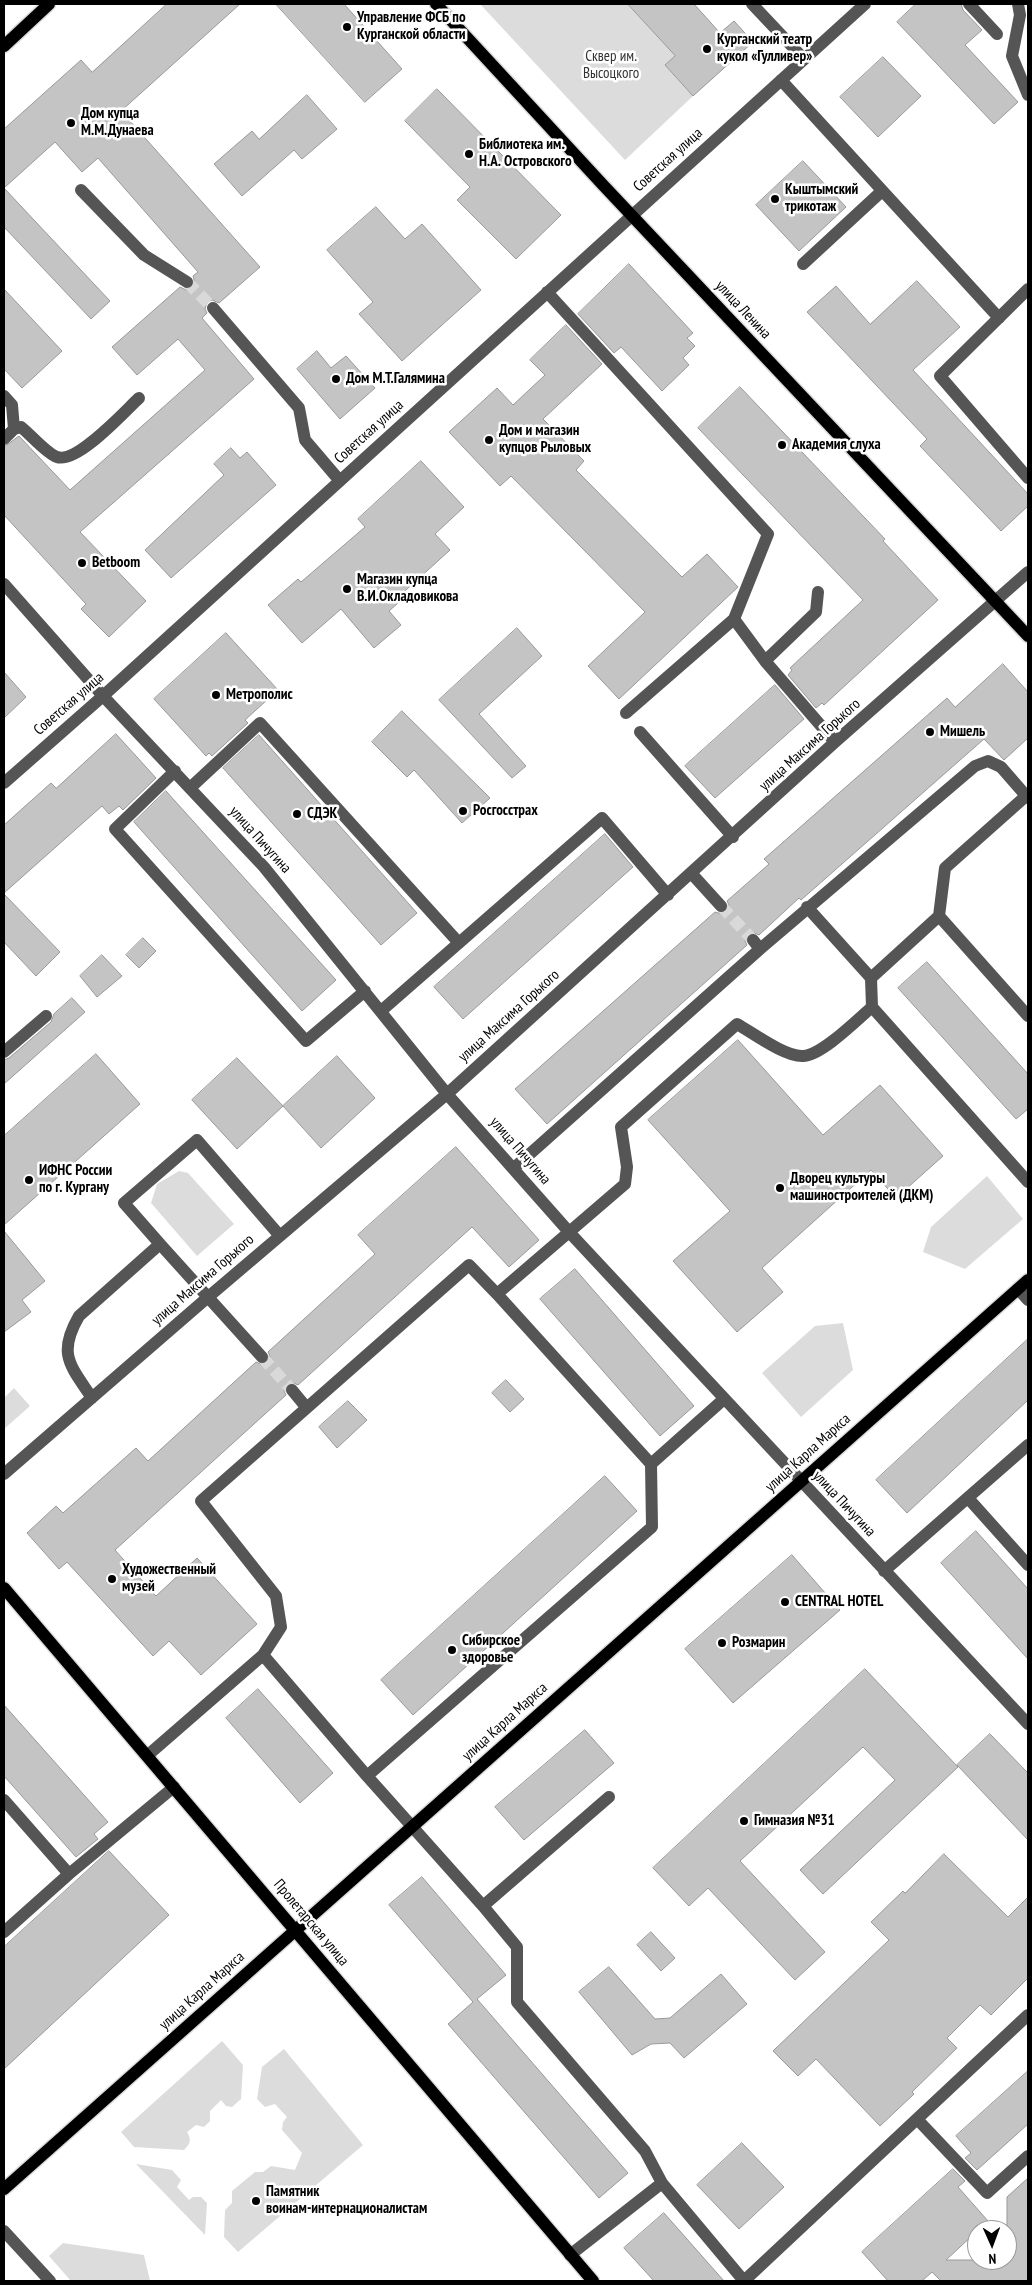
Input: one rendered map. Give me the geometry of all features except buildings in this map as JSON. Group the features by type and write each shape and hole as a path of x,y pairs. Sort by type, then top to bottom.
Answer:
{"main road":[{"path":"4,46 49,4"},
{"name":"улица Ленина","path":"436,4 1028,636"},
{"name":"улица Карла Маркса","path":"4,2189 1028,1280"},
{"name":"Пролетарская улица","path":"4,1588 148,1755 593,2281"}],"street":[{"path":"752,4 804,59"},
{"name":"Советская улица","path":"4,783 103,696 865,4"},
{"path":"970,4 997,34"},
{"path":"1018,4 1020,15 1012,56 1028,95"},
{"path":"781,80 998,318"},
{"path":"81,190 144,255 187,282"},
{"path":"803,264 882,191"},
{"path":"1028,289 940,376 1028,478"},
{"path":"547,292 768,534 734,619 626,713"},
{"path":"213,308 299,408 304,440 340,481"},
{"path":"4,396 12,405 14,429"},
{"path":"4,439 14,429 21,427 56,457 70,458 86,447 139,398"},
{"name":"улица Максима Горького","path":"4,1474 447,1094 692,874 835,742 1028,572"},
{"name":"улица Пичугина","path":"4,584 103,696 264,867 447,1094 570,1233 1028,1724"},
{"path":"765,661 816,612 818,592"},
{"path":"734,619 765,661 835,742"},
{"path":"190,788 260,723 459,943"},
{"path":"640,732 732,837"},
{"path":"514,1168 757,944 807,907 975,766 988,761 1002,767 1027,797 945,868 939,916 871,978"},
{"path":"175,771 115,829 306,1041 365,992"},
{"path":"381,1012 602,818 668,894"},
{"path":"692,874 721,906"},
{"path":"807,907 871,978 872,1007 1027,1180"},
{"path":"939,916 1028,1016"},
{"path":"497,1294 625,1184 627,1167 621,1127 737,1024 782,1050 804,1056 823,1048 872,1007"},
{"path":"4,1052 46,1016"},
{"path":"262,1357 207,1298 124,1203 197,1140 280,1236"},
{"path":"92,1398 72,1366 66,1348 71,1330 79,1316 160,1244"},
{"path":"148,1755 263,1655 280,1627 276,1596 201,1501 469,1265 651,1464 652,1527 367,1776"},
{"path":"1018,1289 1028,1300"},
{"path":"292,1390 306,1407"},
{"path":"651,1464 724,1399"},
{"path":"884,1571 1028,1445"},
{"path":"968,1498 1028,1566"},
{"path":"263,1655 367,1776 483,1906 517,1948 517,2002 645,2151 662,2183 744,2281 1028,2015"},
{"path":"4,1932 69,1874 174,1787"},
{"path":"483,1906 609,1797"},
{"path":"4,1800 69,1874"},
{"path":"917,2119 987,2193 1028,2156"},
{"path":"570,2255 662,2183"},
{"path":"4,2232 50,2281"}],"green space":[{"name":"Сквер им. Высоцкого","path":"480,4 628,4 675,56 665,65 693,96 625,160"},
{"path":"179,1171 188,1173 234,1224 197,1256 151,1203 157,1184"},
{"path":"987,1176 1023,1219 965,1269 923,1252 931,1227"},
{"path":"843,1323 853,1370 801,1417 762,1373 815,1326"},
{"path":"14,1388 30,1406 4,1429 4,1398"},
{"path":"222,2041 243,2065 241,2099 232,2107 226,2106 221,2100 210,2111 210,2121 204,2127 196,2125 187,2132 190,2142 184,2150 134,2147 121,2132"},
{"path":"284,2049 363,2145 238,2252 224,2237 225,2210 232,2203 232,2191 255,2172 263,2172 271,2166 295,2170 302,2153 282,2130 283,2122 287,2117 275,2104 265,2107 257,2099 262,2067"},
{"path":"136,2164 172,2170 181,2180 177,2187 189,2200 193,2197 201,2197 207,2203 205,2235"},
{"path":"63,2243 144,2255 150,2281 71,2281 49,2256"}],"tunnel":[{"path":"187,282 213,308"},
{"path":"721,906 753,940"},
{"path":"262,1357 292,1390"}],"place":[{"name":"Управление ФСБ по Курганской области","path":"347,27"},
{"name":"Курганский театр кукол «Гулливер»","path":"707,49"},
{"name":"Дом купца М.М.Дунаева","path":"71,123"},
{"name":"Библиотека им. Н.А. Островского","path":"469,154"},
{"name":"Кыштымский трикотаж","path":"775,199"},
{"name":"Дом М.Т.Галямина","path":"336,379"},
{"name":"Дом и магазин купцов Рыловых","path":"489,440"},
{"name":"Академия слуха","path":"782,445"},
{"name":"Betboom","path":"82,563"},
{"name":"Магазин купца В.И.Окладовикова","path":"347,589"},
{"name":"Метрополис","path":"216,695"},
{"name":"Мишель","path":"930,732"},
{"name":"Росгосстрах","path":"463,811"},
{"name":"СДЭК","path":"297,814"},
{"name":"ИФНС России по г. Кургану","path":"29,1180"},
{"name":"Дворец культуры машиностроителей (ДКМ)","path":"780,1188"},
{"name":"Художественный музей","path":"112,1579"},
{"name":"СENTRAL HOTEL","path":"785,1602"},
{"name":"Розмарин","path":"722,1643"},
{"name":"Сибирское здоровье","path":"452,1650"},
{"name":"Гимназия №31","path":"744,1821"},
{"name":"Памятник воинам-интернационалистам","path":"256,2201"}]}
